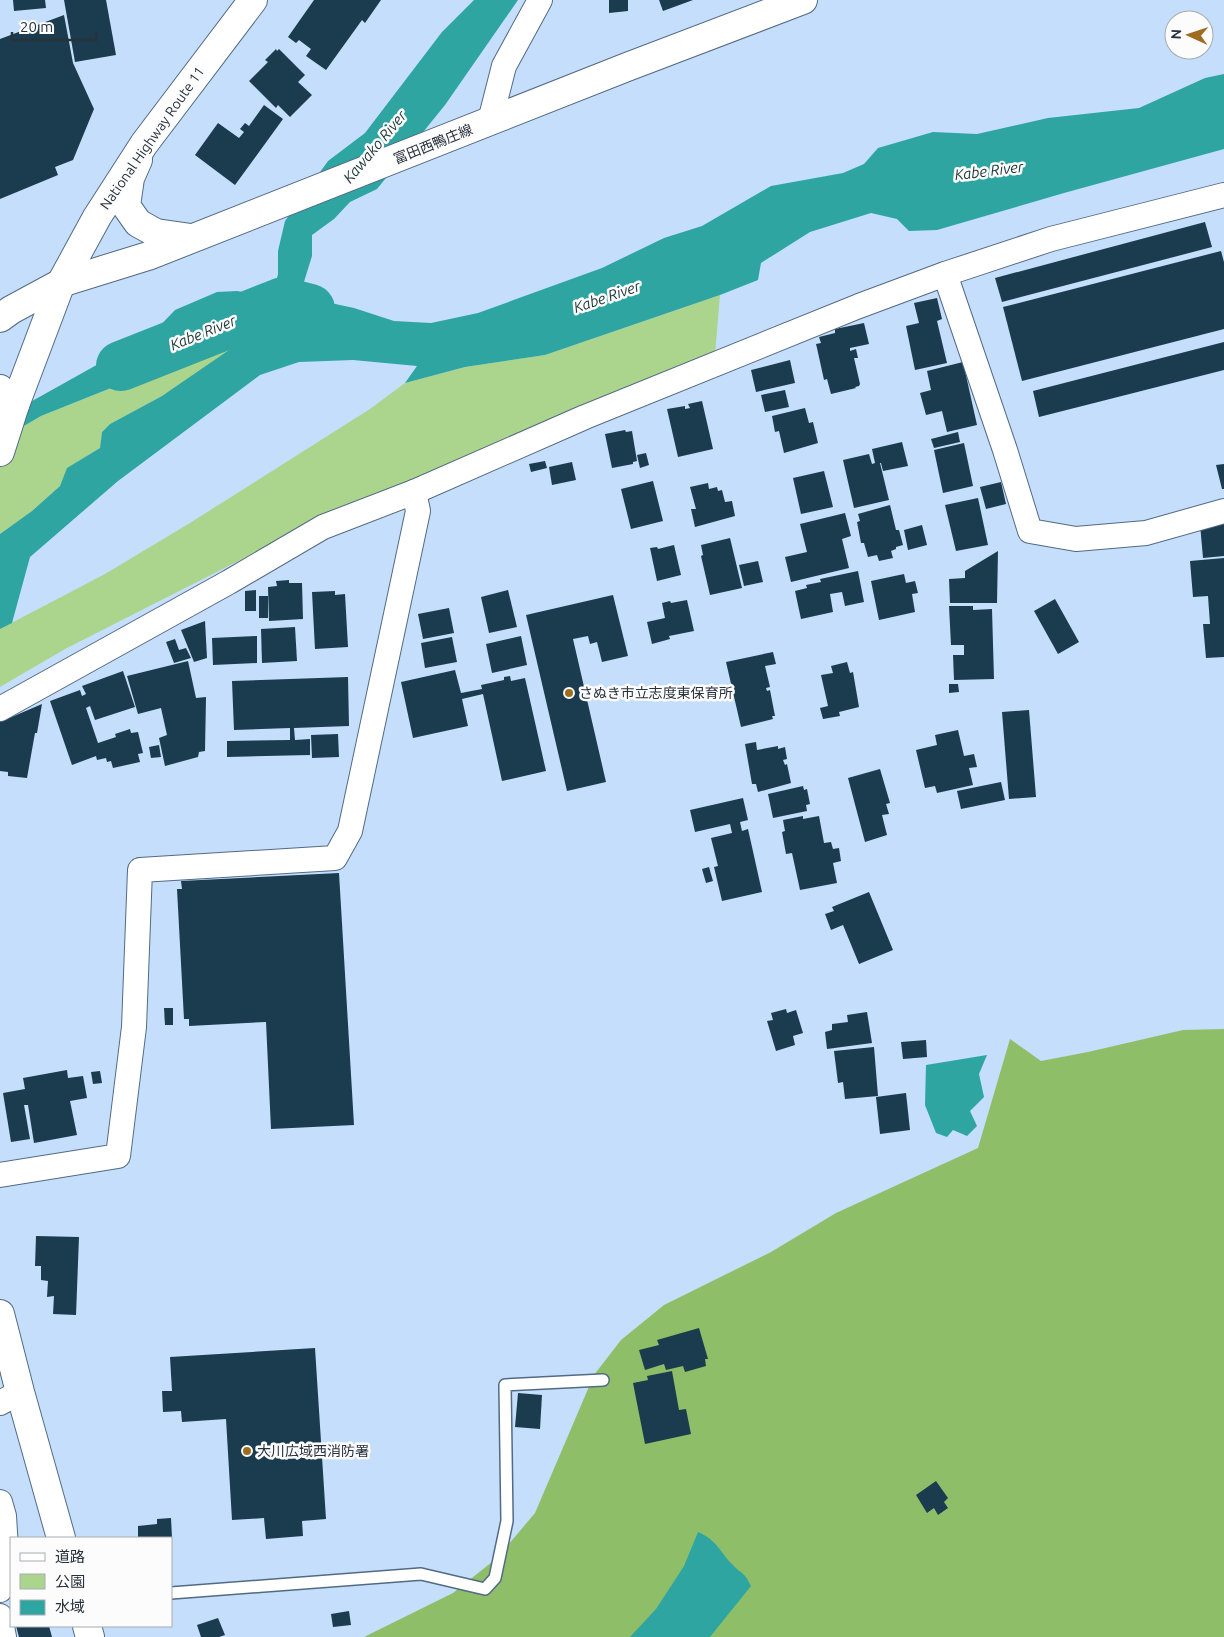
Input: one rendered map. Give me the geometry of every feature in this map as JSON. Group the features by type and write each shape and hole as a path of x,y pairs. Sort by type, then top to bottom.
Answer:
{"main road":[{"name":"National Highway Route 11","path":"0,452 7,397 45,330 61,283 97,217 144,144 253,0"},
{"name":"富田西鴨庄線","path":"0,318 61,283 148,256 803,0"},
{"path":"144,144 130,178 126,206 138,223 156,233 191,238"},
{"path":"0,1314 10,1398 61,1537"}],"street":[{"path":"490,121 504,66 540,0"},
{"path":"0,709 323,527 414,492 585,417 859,306 945,274 1051,239 1224,195"},
{"path":"945,274 1005,450 1030,531 1076,539 1146,533 1224,511"},
{"path":"0,1175 118,1156 134,1027 140,870 335,858 350,831 418,511 414,492"},
{"path":"0,1502 4,1516 3,1547 7,1564 0,1590"},
{"path":"0,1616 4,1637"}],"lane":[{"path":"172,1593 422,1574 485,1589 495,1578 507,1520 505,1385 603,1380"}],"green space":[{"path":"720,295 715,355 313,523 65,649 0,687 0,629 105,574 190,523 370,409 405,383 465,367 545,355"},
{"path":"284,314 286,320 162,396 110,424 102,432 100,448 68,468 60,486 32,511 0,534 0,440 41,416 126,382 187,339 215,323 245,317 255,322"}],"shaded area":[{"path":"1224,1029 1224,1637 364,1637 453,1593 497,1558 535,1513 594,1375 621,1340 664,1305 771,1252 836,1213 978,1148 1010,1039 1041,1061 1183,1030"}],"water":[{"name":"Kawako River","path":"474,0 518,0 445,105 377,189 350,202 334,219 312,235 312,256 303,285 312,299 354,308 394,321 431,323 478,313 602,268 664,238 702,226 771,186 843,173 864,164 878,148 933,132 977,134 1048,118 1139,108 1205,78 1224,74 1224,149 937,230 909,231 897,219 871,213 810,232 761,263 758,280 720,295 545,355 465,367 405,383 417,366 353,360 299,362 260,375 118,481 30,557 12,623 0,629 0,534 32,511 60,486 67,468 100,448 102,432 110,424 162,396 232,348 286,320 283,314 255,322 245,317 215,323 187,339 126,382 41,416 0,440 0,419 152,334 175,310 217,292 237,291 260,295 275,286 278,274 278,251 285,221 328,161 365,133 442,32"},
{"path":"987,1055 979,1074 984,1097 970,1111 977,1126 967,1136 953,1130 947,1137 936,1133 925,1105 926,1065"},
{"path":"698,1532 714,1542 733,1565 745,1575 751,1586 710,1637 630,1637 656,1609 684,1566"}],"building":[{"path":"13,0 45,0 46,8 14,11"},
{"path":"64,0 106,0 116,55 75,62"},
{"path":"314,0 381,0 365,23 362,20 326,70 306,56 311,49 299,40 296,43 288,37"},
{"path":"609,0 628,0 628,11 609,13"},
{"path":"659,0 693,0 663,11"},
{"path":"64,15 73,63 94,109 73,160 55,167 58,175 0,199 0,39"},
{"path":"276,49 277,51 279,49 305,75 298,82 312,95 290,117 278,105 276,108 249,81 268,62 265,60"},
{"path":"264,105 283,119 235,185 195,155 218,123 239,138 244,132 240,129 245,123 249,126"},
{"path":"1205,222 1212,247 1002,302 995,278"},
{"path":"1221,251 1224,262 1224,329 1022,381 1003,307"},
{"path":"937,298 942,319 937,321 947,363 915,370 906,326 919,323 914,303"},
{"path":"864,323 869,344 850,348 850,351 856,349 858,358 854,358 860,384 856,388 831,394 827,379 824,380 816,344 821,343 819,337 835,333 835,329"},
{"path":"1224,342 1224,370 1039,417 1033,391"},
{"path":"790,360 795,383 756,392 751,370"},
{"path":"963,362 977,425 947,432 942,411 926,415 920,393 931,390 927,371"},
{"path":"785,390 789,407 765,412 761,395"},
{"path":"702,401 713,449 678,457 667,409 685,406 685,409 690,408 688,404"},
{"path":"805,408 809,423 813,422 818,443 784,453 779,431 775,432 772,416"},
{"path":"625,430 626,432 632,431 637,461 633,462 633,464 612,468 605,434"},
{"path":"958,432 960,442 934,448 931,439"},
{"path":"902,442 908,466 883,471 880,463 889,500 854,508 843,460 869,454 872,464 875,463 872,449"},
{"path":"964,443 973,486 943,493 934,450"},
{"path":"646,453 649,465 640,468 637,455"},
{"path":"545,461 547,468 531,472 529,464"},
{"path":"572,462 576,480 552,485 549,467"},
{"path":"1224,464 1224,489 1222,489 1216,465"},
{"path":"824,471 833,507 801,514 793,478"},
{"path":"653,481 663,521 631,529 621,489"},
{"path":"1001,482 1006,504 986,509 980,487"},
{"path":"708,483 709,489 717,487 718,491 722,490 725,502 732,501 735,516 695,527 691,509 696,509 690,487"},
{"path":"978,498 988,545 956,551 945,505"},
{"path":"890,505 896,530 899,530 903,545 891,551 893,558 879,561 877,555 868,557 864,543 861,543 857,522 860,521 858,514"},
{"path":"845,513 851,536 842,539 849,568 791,582 785,557 807,552 800,524"},
{"path":"1224,522 1224,556 1203,558 1200,524"},
{"path":"922,525 927,545 908,550 904,530"},
{"path":"730,538 742,588 710,595 701,556 703,555 701,545"},
{"path":"674,545 681,575 657,581 650,548 657,547 658,549"},
{"path":"998,551 997,603 950,603 949,579 965,578 965,571"},
{"path":"1224,558 1224,657 1206,658 1203,624 1210,624 1208,596 1193,597 1190,561"},
{"path":"758,561 763,582 744,586 739,565"},
{"path":"858,571 864,602 845,606 842,592 830,594 833,612 801,619 795,591 807,588 806,585 821,582 820,579"},
{"path":"904,574 906,583 915,581 918,593 912,594 915,612 879,620 871,581"},
{"path":"289,580 289,583 302,583 303,619 269,621 268,587 277,586 276,581"},
{"path":"256,590 256,611 245,611 245,591"},
{"path":"508,590 517,627 489,633 481,597"},
{"path":"335,591 335,595 345,594 348,647 315,649 312,592"},
{"path":"613,595 628,656 602,662 597,642 590,644 588,636 573,639 606,782 567,791 526,615"},
{"path":"259,596 268,596 268,618 259,618"},
{"path":"1055,599 1079,642 1058,654 1034,611"},
{"path":"687,600 694,631 669,636 670,639 652,644 647,622 665,618 662,603"},
{"path":"949,606 973,606 973,610 992,609 994,679 954,680 953,655 964,655 964,645 951,645"},
{"path":"449,608 454,633 423,639 418,614"},
{"path":"205,621 207,658 194,662 181,630"},
{"path":"295,627 297,661 262,663 261,629"},
{"path":"257,636 257,663 213,665 212,638"},
{"path":"521,636 527,665 492,673 486,644"},
{"path":"452,637 457,662 425,668 421,643"},
{"path":"175,639 179,650 186,648 191,658 174,663 166,642"},
{"path":"773,652 776,664 765,666 770,687 766,688 767,691 770,690 775,716 772,716 773,719 741,727 726,662"},
{"path":"188,661 196,698 206,697 205,751 199,752 198,757 165,766 159,738 167,735 161,708 138,714 127,676"},
{"path":"847,662 850,673 853,672 859,707 839,712 840,716 823,719 820,708 828,706 821,675 833,673 831,666"},
{"path":"455,670 461,693 482,689 481,685 504,680 504,677 510,676 511,681 525,678 546,771 502,781 483,694 462,699 468,726 413,738 401,682"},
{"path":"123,671 135,707 95,720 90,706 86,708 98,743 116,737 115,734 130,729 131,733 138,732 143,753 138,754 140,762 113,768 111,761 107,762 106,758 97,760 96,756 72,765 50,701 80,690 82,696 86,694 82,686"},
{"path":"348,677 349,726 294,728 295,740 310,739 310,755 227,757 227,741 290,740 290,728 234,730 232,681"},
{"path":"949,684 958,684 959,692 949,693"},
{"path":"42,704 27,778 8,776 8,772 0,771 0,722"},
{"path":"1029,710 1036,797 1009,799 1002,712"},
{"path":"958,730 964,756 974,754 977,767 969,768 973,785 937,793 935,786 925,788 916,750 937,745 935,735"},
{"path":"338,734 339,757 312,758 311,735"},
{"path":"756,742 757,750 778,746 778,749 785,747 787,759 783,760 785,765 787,764 791,783 758,792 756,784 752,784 745,744"},
{"path":"159,745 161,757 151,758 149,747"},
{"path":"880,769 890,803 886,804 889,814 882,815 887,835 865,842 848,778"},
{"path":"1001,782 1005,800 961,809 957,791"},
{"path":"803,786 804,790 807,789 810,804 806,805 807,811 773,818 768,794"},
{"path":"743,798 748,820 740,822 742,831 748,829 762,892 722,901 714,867 718,866 711,838 732,833 730,824 695,832 690,810"},
{"path":"803,816 803,819 819,816 824,843 831,842 833,849 839,848 841,861 833,863 837,883 800,890 792,853 786,854 782,832 785,831 783,820"},
{"path":"709,867 713,881 706,883 702,869"},
{"path":"339,873 354,1125 271,1129 266,1022 189,1026 189,1019 184,1019 177,889 182,889 181,881"},
{"path":"869,892 893,950 859,964 843,925 831,930 825,914 834,911 832,907"},
{"path":"164,1008 173,1008 173,1025 165,1025"},
{"path":"786,1009 787,1013 796,1010 803,1033 793,1036 795,1045 776,1051 767,1021 773,1020 771,1013"},
{"path":"867,1012 872,1043 827,1049 825,1032 832,1030 832,1024 848,1022 847,1015"},
{"path":"926,1040 927,1057 903,1059 901,1042"},
{"path":"874,1047 878,1096 845,1099 843,1082 838,1083 834,1051"},
{"path":"67,1070 68,1078 83,1076 87,1098 70,1101 77,1135 34,1143 28,1105 24,1105 30,1139 11,1142 3,1093 25,1089 23,1078"},
{"path":"100,1071 102,1083 93,1084 91,1072"},
{"path":"906,1093 910,1130 880,1134 876,1097"},
{"path":"36,1236 79,1237 76,1315 53,1314 54,1296 47,1297 48,1281 41,1280 41,1266 35,1266"},
{"path":"699,1328 708,1359 705,1359 706,1366 685,1372 683,1366 666,1370 664,1364 645,1370 639,1350 659,1345 657,1340"},
{"path":"315,1348 326,1519 302,1521 303,1536 266,1539 264,1518 232,1520 226,1419 182,1422 181,1411 163,1412 162,1391 172,1391 170,1357"},
{"path":"672,1371 679,1410 686,1409 691,1434 645,1444 633,1383 648,1380 647,1376"},
{"path":"518,1393 542,1395 540,1429 515,1427"},
{"path":"936,1481 948,1498 944,1502 948,1508 938,1515 934,1508 927,1513 916,1495"},
{"path":"171,1518 172,1537 138,1537 138,1526 157,1524 157,1519"},
{"path":"349,1611 351,1625 333,1627 331,1614"},
{"path":"218,1618 225,1635 201,1637 197,1625"},
{"path":"16,1627 49,1627 52,1637 19,1637"}],"waterway":[{"name":"Kabe River","path":"121,366 283,302 310,309"}],"place":[{"name":"さぬき市立志度東保育所","path":"569,693"},
{"name":"大川広域西消防署","path":"247,1451"}]}
